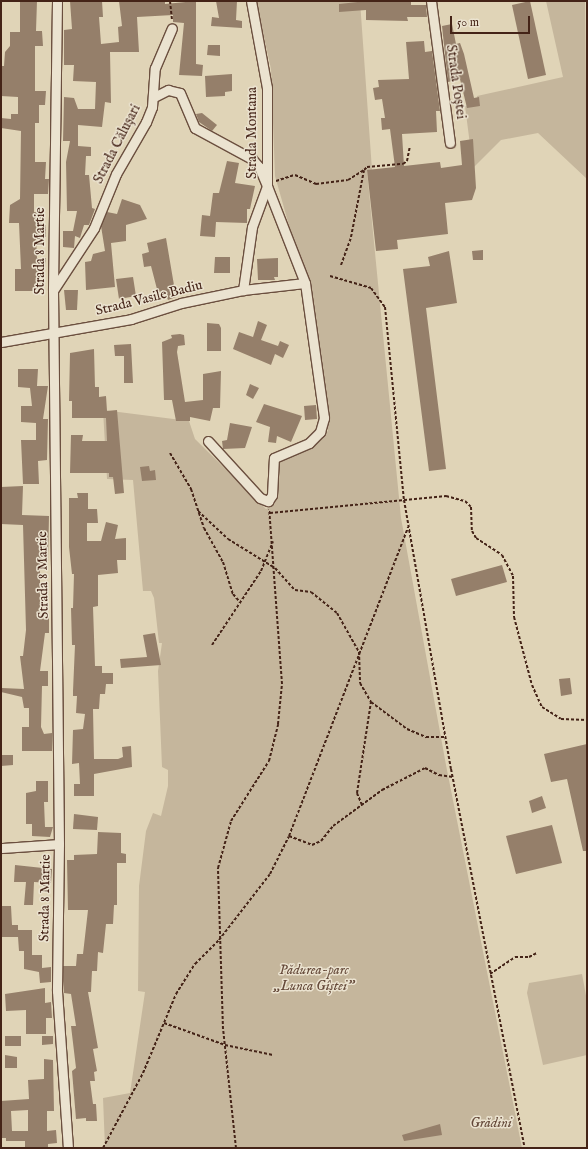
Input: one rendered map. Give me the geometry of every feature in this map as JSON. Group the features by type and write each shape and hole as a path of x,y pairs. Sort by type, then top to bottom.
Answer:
{"street":[{"name":"Strada 8 Martie","path":"57,1 53,290 59,844 57,991 68,1148"},
{"name":"Strada Montana","path":"251,1 267,88 266,186 305,283 324,418 320,432 309,443 274,458 272,495 268,501"},
{"name":"Strada Poștei","path":"431,1 450,142"},
{"name":"Strada Călușari","path":"53,290 94,228 116,174 146,122 154,97 155,68 172,28"},
{"path":"154,97 168,90 180,93 195,128 252,159 259,166 266,186 252,228 243,290"},
{"name":"Strada Vasile Badiu","path":"1,342 54,335 131,319 181,303 243,290 305,283"},
{"path":"208,441 260,498 268,501"},
{"path":"1,848 59,844"}],"path":[{"path":"170,1 172,28"},
{"path":"266,186 286,176 295,175 316,184 348,180 367,167 403,164 407,161 410,146"},
{"path":"340,265 351,237 364,170"},
{"path":"330,276 371,288 385,307 404,500 408,526 490,974 525,1148"},
{"path":"170,453 190,489 198,511 223,562 232,594 240,602"},
{"path":"270,513 404,500 455,497 471,507 472,531 476,538 502,555 513,576 514,617 532,685 542,707 561,719 587,720"},
{"path":"236,1148 225,1045 219,940 218,868 231,821 269,761 278,724 282,684 274,540 268,501"},
{"path":"198,511 228,538 275,568 294,590 311,592 337,613 360,652 360,683 371,702 407,729 426,737 446,737"},
{"path":"103,1148 140,1079 176,994 195,964 219,940 270,874 289,836 408,526"},
{"path":"212,645 265,561 274,540"},
{"path":"362,805 357,793 371,702"},
{"path":"289,836 312,845 362,805 425,768 439,775 453,777"},
{"path":"490,974 515,957 529,957 537,953"},
{"path":"164,1023 225,1045 273,1055"}],"green space":[{"name":"Pădurea-parc „Lunca Gîștei”","path":"256,1 360,1 372,170 367,171 401,518 446,765 522,1148 105,1148 103,1098 130,1093 145,992 138,991 139,886 146,831 153,813 161,816 168,786 168,770 162,767 158,671 162,643 159,643 154,598 151,591 143,591 133,480 107,479 103,410 189,421 195,439 266,509 275,504 275,463 301,452 328,431 307,289 275,176 271,69"},
{"path":"546,1 585,1 587,179 538,133 501,140 473,168 465,106 478,104 477,96 563,77"},
{"path":"582,974 587,1001 587,1055 543,1065 527,993 529,983"}],"building":[{"path":"20,1 37,1 36,31 42,31 43,46 35,46 35,91 46,91 45,105 39,105 39,123 35,123 35,162 46,162 45,179 49,179 48,194 34,194 34,212 42,213 41,226 46,225 46,237 36,238 37,258 46,258 45,268 39,268 39,291 15,291 15,269 21,269 19,223 9,223 10,205 20,199 21,131 1,128 1,118 11,119 11,114 18,114 18,97 1,96 1,66 4,66 5,52 10,46 10,32 20,32"},
{"path":"70,1 102,1 103,17 99,17 101,44 119,42 118,27 122,26 119,1 165,1 165,4 196,1 196,64 203,65 202,76 179,75 184,23 173,22 173,15 137,17 139,52 110,52 111,103 105,102 102,127 78,125 78,146 91,147 91,156 86,156 85,175 89,175 92,208 95,209 89,225 84,225 80,238 75,236 74,248 63,247 63,231 73,231 77,211 67,211 66,162 70,141 63,141 64,97 74,98 78,109 95,109 96,82 73,81 74,65 64,65 64,30 72,29"},
{"path":"216,1 237,1 236,20 242,21 242,28 211,26 212,17 219,18"},
{"path":"367,1 411,1 411,5 426,5 427,17 407,17 408,21 366,20 366,10 339,12 339,4"},
{"path":"530,1 546,75 528,79 512,5"},
{"path":"452,24 456,44 460,43 464,54 474,98 479,97 480,106 467,108 460,79 448,82 442,26"},
{"path":"424,41 425,52 432,51 440,111 436,111 437,132 402,134 404,166 440,162 441,168 462,165 460,141 473,139 476,188 472,200 445,203 448,234 397,240 398,249 376,251 367,170 395,167 390,129 382,130 381,118 385,118 382,99 375,100 373,88 379,87 378,80 409,79 406,42"},
{"path":"208,45 220,45 220,56 207,55"},
{"path":"232,74 232,91 225,92 225,96 206,97 205,76"},
{"path":"202,113 217,125 212,131 199,122 196,114"},
{"path":"227,161 239,163 235,183 255,186 250,209 247,209 247,223 216,222 215,237 200,236 202,215 210,216 213,193 219,193"},
{"path":"122,199 140,205 147,219 126,225 126,241 111,243 115,287 86,290 85,262 91,261 93,254 105,251 101,226 107,212 117,214"},
{"path":"166,238 176,297 168,300 164,291 158,293 151,266 144,267 142,254 149,252 147,243"},
{"path":"483,250 483,260 473,260 472,251"},
{"path":"449,251 457,303 426,308 446,469 429,471 403,269 430,266 428,257"},
{"path":"215,257 230,257 230,273 214,273"},
{"path":"278,258 278,277 274,277 275,280 258,280 257,259"},
{"path":"133,277 136,296 119,299 116,279"},
{"path":"64,290 78,290 77,310 66,310"},
{"path":"258,321 267,325 261,340 278,346 280,341 289,345 283,358 275,354 271,365 233,349 239,332 253,337"},
{"path":"207,323 219,324 221,328 221,351 207,351"},
{"path":"171,335 184,335 185,345 178,346 177,352 185,402 203,400 203,374 221,371 220,408 213,408 210,421 190,417 190,421 176,421 172,400 164,400 162,342 172,338"},
{"path":"131,344 133,383 124,383 124,356 115,356 114,345"},
{"path":"94,349 95,387 99,387 99,397 106,396 107,411 117,410 124,493 115,494 113,477 109,477 109,473 70,473 71,435 83,435 82,441 107,441 106,418 72,418 72,401 69,401 70,353"},
{"path":"18,369 38,369 37,386 48,386 43,419 48,419 47,460 38,461 39,484 23,484 21,440 36,440 36,423 21,422 21,406 32,406 30,388 18,387"},
{"path":"250,384 259,388 253,399 246,395"},
{"path":"264,404 302,416 291,442 277,436 276,443 268,442 270,427 256,422"},
{"path":"316,405 317,419 305,420 304,406"},
{"path":"230,423 252,427 245,448 223,449 222,441 227,440"},
{"path":"149,466 150,471 155,470 156,480 142,481 140,467"},
{"path":"23,486 22,515 49,516 48,563 40,563 40,616 49,616 49,633 45,633 40,671 48,671 48,686 42,686 41,727 44,734 52,733 52,751 22,751 22,727 29,727 29,708 24,708 22,697 1,692 2,688 24,689 20,656 23,656 26,630 23,525 1,524 1,487"},
{"path":"77,493 88,493 88,509 97,509 98,523 87,523 87,541 101,541 106,522 118,525 115,539 126,538 126,560 117,560 118,573 98,575 98,606 93,607 95,666 102,666 102,673 113,673 113,684 106,684 105,694 100,694 99,709 93,709 94,759 118,759 123,757 122,747 131,746 132,767 94,774 94,796 74,796 74,784 80,784 79,763 72,764 73,730 83,729 85,714 76,713 77,696 73,696 75,645 72,645 71,608 73,608 74,574 72,574 69,547 69,498 78,498"},
{"path":"502,565 507,582 456,596 451,579"},
{"path":"155,633 161,665 121,668 120,659 147,657 143,635"},
{"path":"570,678 572,694 561,696 559,679"},
{"path":"587,744 587,851 583,851 567,779 551,782 544,754"},
{"path":"1,755 13,755 13,765 1,766"},
{"path":"36,781 48,781 48,802 44,802 45,827 53,827 50,837 32,836 32,824 26,824 26,793 36,791"},
{"path":"542,796 546,808 532,813 529,801"},
{"path":"74,814 98,817 97,830 73,829"},
{"path":"552,825 562,863 516,874 506,836"},
{"path":"98,832 121,833 121,853 126,854 126,863 117,863 117,905 114,905 113,924 106,924 103,953 98,952 97,971 92,971 91,992 88,992 98,1048 93,1049 97,1071 94,1072 95,1081 90,1081 93,1104 96,1104 97,1121 86,1121 86,1118 76,1119 72,1071 76,1068 71,1026 76,1026 71,994 64,993 63,966 76,966 77,954 83,954 88,910 68,910 67,860 74,860 74,855 97,854"},
{"path":"15,865 52,869 51,883 34,882 33,905 24,905 26,882 14,882"},
{"path":"1,906 11,906 12,925 18,925 18,930 32,930 32,955 42,955 42,968 51,967 51,982 40,983 39,972 24,969 24,951 19,951 18,937 1,937"},
{"path":"45,988 45,1003 51,1002 52,1018 46,1018 46,1034 26,1034 26,1010 6,1011 5,994"},
{"path":"5,1036 21,1036 21,1046 5,1046"},
{"path":"42,1036 53,1036 53,1044 42,1045"},
{"path":"5,1055 17,1057 17,1068 5,1068"},
{"path":"44,1059 53,1060 54,1111 47,1111 47,1131 56,1130 57,1143 48,1144 48,1148 25,1148 25,1141 6,1141 6,1138 1,1138 1,1101 29,1099 28,1080 44,1079","holes":["28,1110 28,1131 12,1131 11,1111"]},
{"path":"440,1124 442,1135 404,1141 402,1135"}],"park label":[{"name":"Grădini","path":"491,1123"}]}
